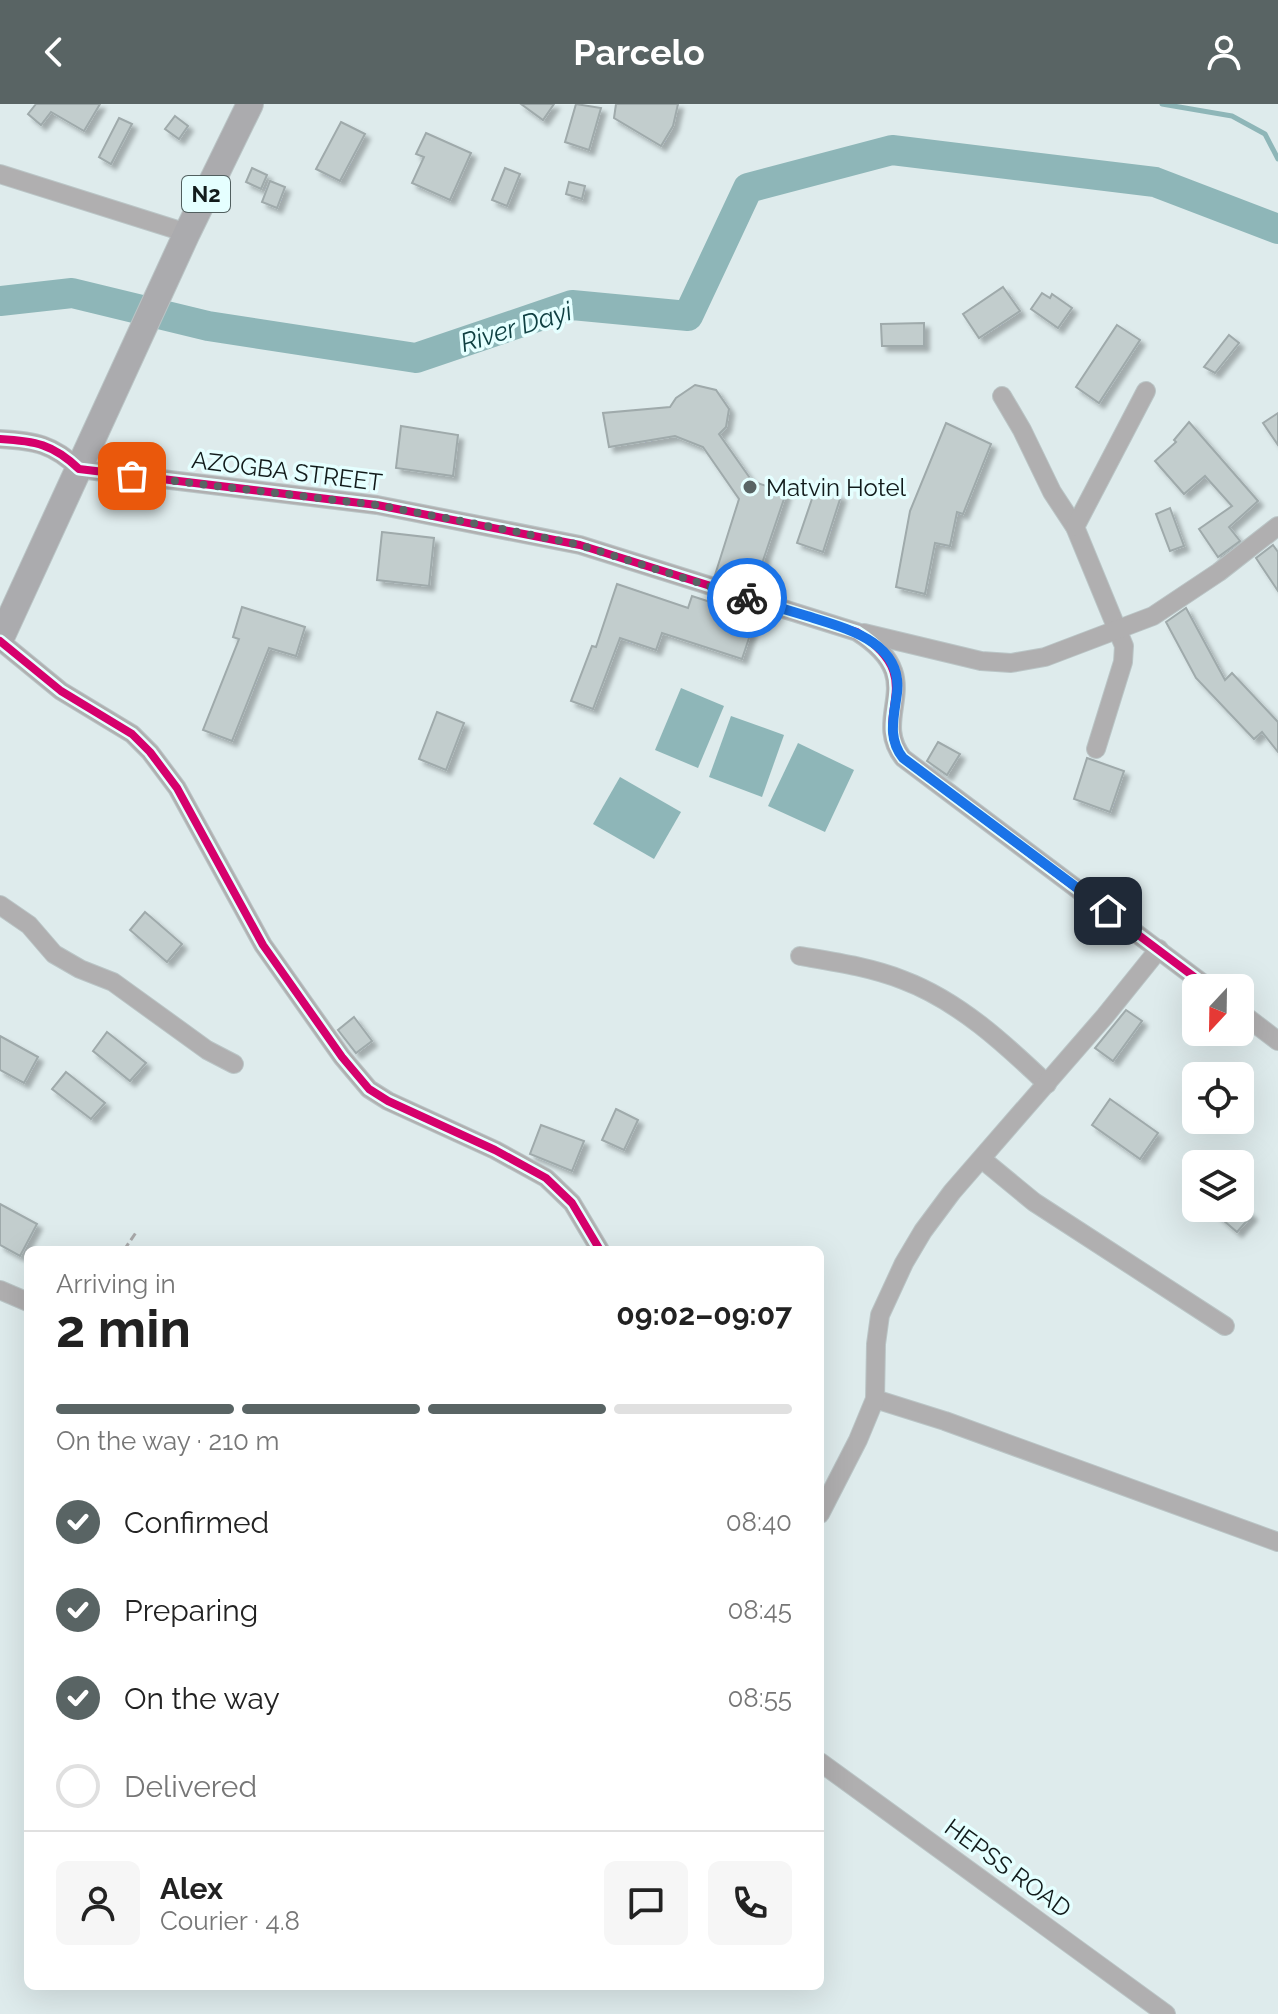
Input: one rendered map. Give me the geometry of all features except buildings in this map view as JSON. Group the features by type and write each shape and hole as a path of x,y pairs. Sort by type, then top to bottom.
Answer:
{"highway":[{"name":"N2","path":"0,640 187,233 250,104"}],"street":[{"path":"0,174 187,233"},
{"path":"1075,527 1146,391"},
{"path":"1002,396 1052,492 1075,527 1124,646 1125,655 1096,749"},
{"path":"0,439 32,440 63,454 79,469"},
{"name":"AZOGBA STREET","path":"79,469 377,505 580,545 857,632 877,645 892,665 897,687 892,730 894,746 903,758 1191,974"},
{"path":"857,632 981,661 1011,663 1045,657 1164,609 1219,572 1278,526"},
{"path":"0,640 61,691 132,734 150,752 177,788 278,968 369,1089 546,1178 572,1203 598,1246"},
{"path":"0,905 29,925 54,954 80,969 113,982 207,1050 234,1064"},
{"path":"824,1506 875,1399 880,1315 893,1284 923,1231 952,1192 983,1160 1159,949"},
{"path":"800,956 904,980 950,1004 1000,1039 1047,1084"},
{"path":"1254,1023 1278,1041"},
{"path":"983,1160 1034,1202 1225,1326"},
{"path":"0,1290 24,1300"},
{"path":"875,1399 1278,1542"},
{"name":"HEPSS ROAD","path":"824,1765 1166,2014"}],"path":[{"path":"127,1246 137,1231"}],"water":[{"path":"681,688 724,706 698,768 655,750"},
{"path":"731,716 784,735 762,797 709,777"},
{"path":"798,743 854,770 825,832 768,806"},
{"path":"620,777 681,812 654,859 593,824"}],"waterway":[{"path":"1162,104 1232,116 1265,134 1278,159"},
{"name":"River Dayi","path":"0,301 72,293 208,326 416,358 572,305 688,316 748,188 892,150 1155,182 1278,229"}],"cycle path":[{"path":"0,439 43,445 61,454 79,469 377,505 580,545 857,632 879,649 891,666 896,681 892,726 894,742 903,758 1190,974"},
{"path":"0,641 61,691 132,734 150,752 177,788 263,945 342,1057 369,1089 546,1178 572,1203 598,1246"}],"way so far":[{"path":"132,476 377,505 498,528 580,545 747,598"}],"place":[{"name":"Matvin Hotel","path":"750,487"}],"route":[{"path":"747,598 857,632 877,645 892,665 897,687 892,730 894,746 903,758 1108,911"}]}
